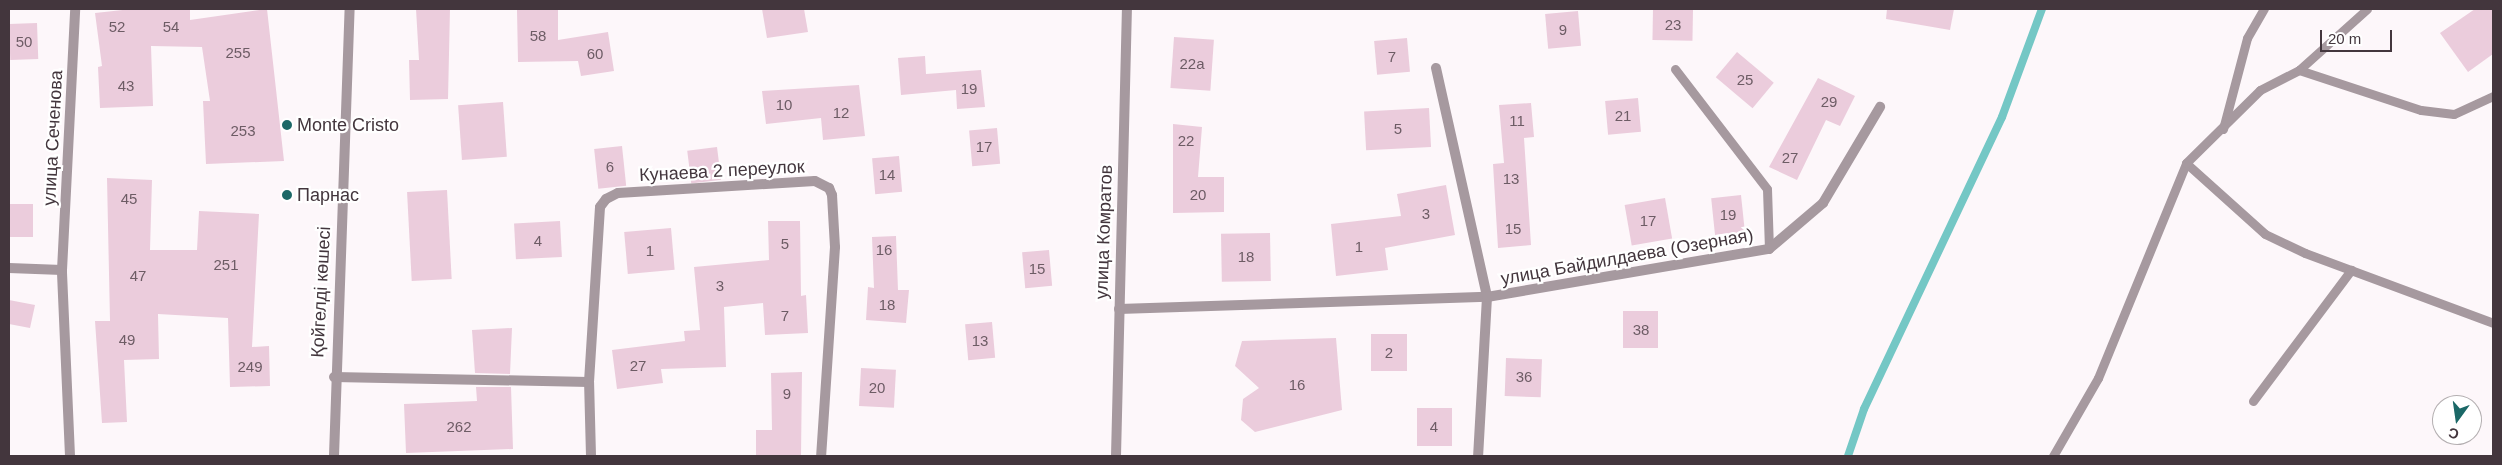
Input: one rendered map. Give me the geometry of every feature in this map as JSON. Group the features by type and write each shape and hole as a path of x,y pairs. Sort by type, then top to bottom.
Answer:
{"street":[{"name":"улица Сеченова","path":"70,456 62,270 75,9"},
{"name":"Қойгелді көшесі","path":"334,456 334,377 350,9"},
{"name":"улица Комратов","path":"1116,456 1127,9"},
{"name":"улица Байдилдаева (Озерная)","path":"1436,68 1487,297 1478,456"},
{"name":"улица Байдилдаева (Озерная)","path":"1119,309 1487,297 1769,249 1823,203 1880,107"},
{"name":"Кунаева 2 переулок","path":"591,456 589,382 600,207 606,199 618,193 815,181 828,188 832,195 835,247 821,456"},
{"path":"9,268 62,270"},
{"path":"334,377 589,382"}],"lane":[{"path":"2222,132 2247,38 2264,9"},
{"path":"2053,456 2098,378 2186,163 2222,132 2260,90 2299,70 2367,9"},
{"path":"1675,69 1767,189 1769,249"},
{"path":"2299,70 2421,110 2454,114 2493,96"},
{"path":"2186,163 2265,234 2351,270 2493,323"},
{"path":"2253,401 2351,270"}],"building":[{"path":"132,9 190,9 190,20 267,9 284,161 206,164 203,101 210,101 202,47 151,46 153,106 100,108 98,67 102,66 95,13"},
{"path":"416,9 450,9 448,99 410,100 409,60 419,60"},
{"path":"558,9 558,40 608,32 614,71 581,76 578,61 518,62 517,10"},
{"path":"762,9 804,9 808,32 767,38"},
{"path":"1653,9 1693,10 1692,41 1652,40"},
{"path":"1887,9 1954,9 1950,30 1886,19"},
{"path":"2475,9 2493,9 2493,54 2468,72 2440,33"},
{"path":"1578,11 1581,46 1548,49 1545,14"},
{"path":"37,23 38,59 10,60 9,24"},
{"path":"1174,37 1214,40 1210,91 1170,88"},
{"path":"1407,38 1410,72 1377,75 1374,41"},
{"path":"1737,52 1774,83 1753,108 1716,77"},
{"path":"925,56 926,74 981,70 985,107 957,109 956,90 901,95 898,58"},
{"path":"1818,78 1855,96 1840,126 1826,120 1797,180 1769,167"},
{"path":"859,85 865,136 823,140 821,118 766,124 762,91"},
{"path":"1638,98 1641,132 1608,135 1605,101"},
{"path":"503,102 507,157 462,160 458,105"},
{"path":"1531,103 1534,137 1524,138 1531,245 1498,248 1493,164 1504,163 1499,105"},
{"path":"1429,108 1431,147 1366,150 1364,111"},
{"path":"1173,124 1202,127 1198,177 1224,177 1224,212 1173,213"},
{"path":"997,128 1000,164 972,166 969,130"},
{"path":"622,146 626,186 598,189 594,149"},
{"path":"717,147 721,180 691,183 687,151"},
{"path":"899,156 902,192 875,194 872,158"},
{"path":"107,178 152,180 150,250 197,250 199,211 259,214 252,347 269,346 270,386 230,387 228,318 158,314 159,359 124,360 127,422 102,423 95,321 110,321"},
{"path":"1446,185 1455,235 1385,248 1388,270 1336,276 1331,224 1401,216 1397,194"},
{"path":"447,190 452,279 412,281 407,192"},
{"path":"1741,195 1745,232 1715,235 1711,198"},
{"path":"1665,198 1672,238 1632,245 1625,205"},
{"path":"9,204 33,204 33,237 9,237"},
{"path":"560,221 562,257 516,259 514,223"},
{"path":"768,221 800,221 801,296 806,295 808,333 765,335 763,303 724,307 726,367 661,369 663,383 617,389 612,350 685,341 684,331 700,330 694,267 769,260"},
{"path":"671,228 675,270 628,274 624,232"},
{"path":"1270,233 1271,281 1222,282 1221,234"},
{"path":"896,236 898,290 909,290 906,323 866,320 868,287 874,288 872,237"},
{"path":"1049,250 1052,286 1025,288 1022,252"},
{"path":"9,300 35,305 30,328 9,324"},
{"path":"1623,311 1658,311 1658,348 1623,348"},
{"path":"992,322 995,358 968,360 965,324"},
{"path":"512,328 510,374 475,373 472,330"},
{"path":"1371,334 1407,334 1407,371 1371,371"},
{"path":"1336,338 1342,410 1255,432 1241,420 1243,399 1259,388 1235,366 1242,341"},
{"path":"1506,358 1542,359 1541,397 1505,396"},
{"path":"861,368 896,370 894,408 859,406"},
{"path":"802,372 801,456 756,456 756,430 772,430 771,373"},
{"path":"476,387 511,387 513,449 406,453 404,404 477,401"},
{"path":"1417,408 1452,408 1452,446 1417,446"}],"waterway":[{"path":"1848,456 1864,409 2002,117 2042,9"}],"place":[{"name":"Monte Cristo","path":"287,125"},
{"name":"Парнас","path":"287,195"}]}
